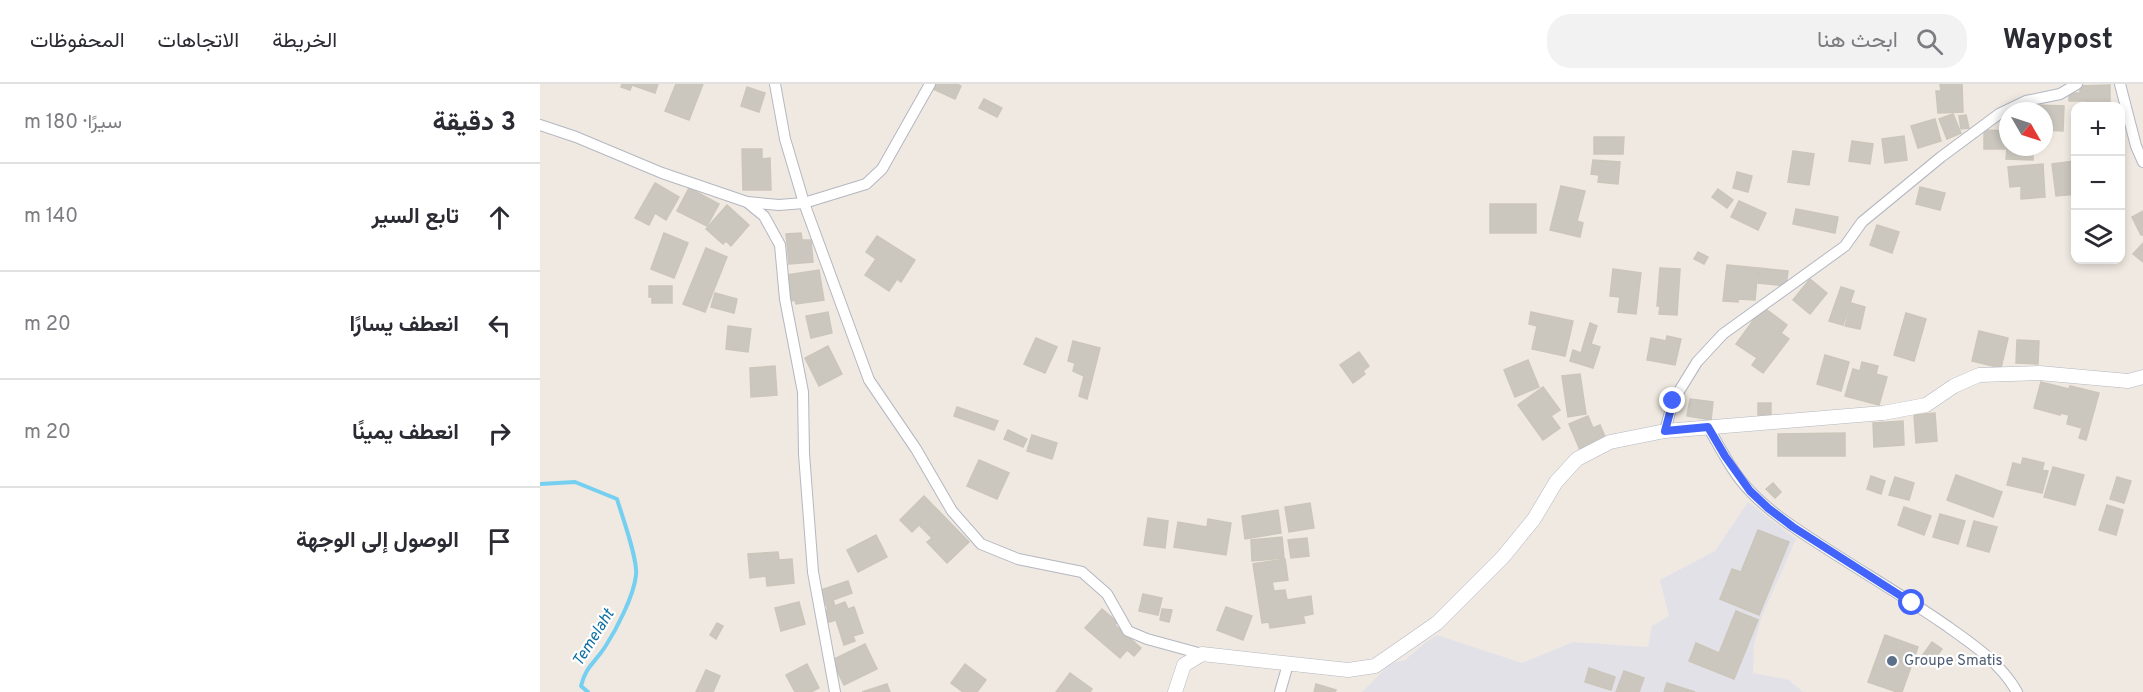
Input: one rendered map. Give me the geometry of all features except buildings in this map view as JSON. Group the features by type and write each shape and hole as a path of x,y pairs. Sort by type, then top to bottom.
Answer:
{"street":[{"path":"775,84 784,139 804,204 869,380 916,449 952,511 981,544 1018,559 1082,572 1107,594 1128,631 1147,639 1202,654 1348,670 1375,666 1437,623 1503,557 1534,519 1556,482 1577,459 1610,442 1665,431 1883,412 1926,405 1954,386 1979,375 2039,372 2128,381 2143,377"},
{"path":"540,126 576,137 662,172 747,202 780,205 804,204 866,184 882,169 930,84"},
{"path":"1665,431 1673,401 1697,362 1723,334 1845,246 1862,222 1941,157 1999,114 2026,101 2060,94 2077,84"},
{"path":"2120,84 2136,147 2143,162"},
{"path":"747,202 764,216 780,245 785,299 803,392 804,454 813,572 835,692"},
{"path":"1708,427 1750,491 1768,508 1793,527 1968,641 1999,666 2017,692"},
{"path":"1175,692 1184,664 1202,654"},
{"path":"1280,692 1288,664"}],"shaded area":[{"path":"1748,502 1796,539 1762,616 1754,644 1753,673 1789,680 1803,692 1362,692 1390,664 1405,660 1437,635 1522,663 1573,642 1648,647 1652,626 1669,616 1660,580 1715,551"}],"waterway":[{"name":"Temelaht","path":"540,484 575,482 617,499 635,559 635,583 628,603 609,640 583,679 581,686 588,692"}],"place":[{"name":"Groupe Smatis","path":"1892,661"}],"route":[{"path":"1673,401 1665,431 1708,427 1750,491 1768,508 1793,527 1912,603"}]}
